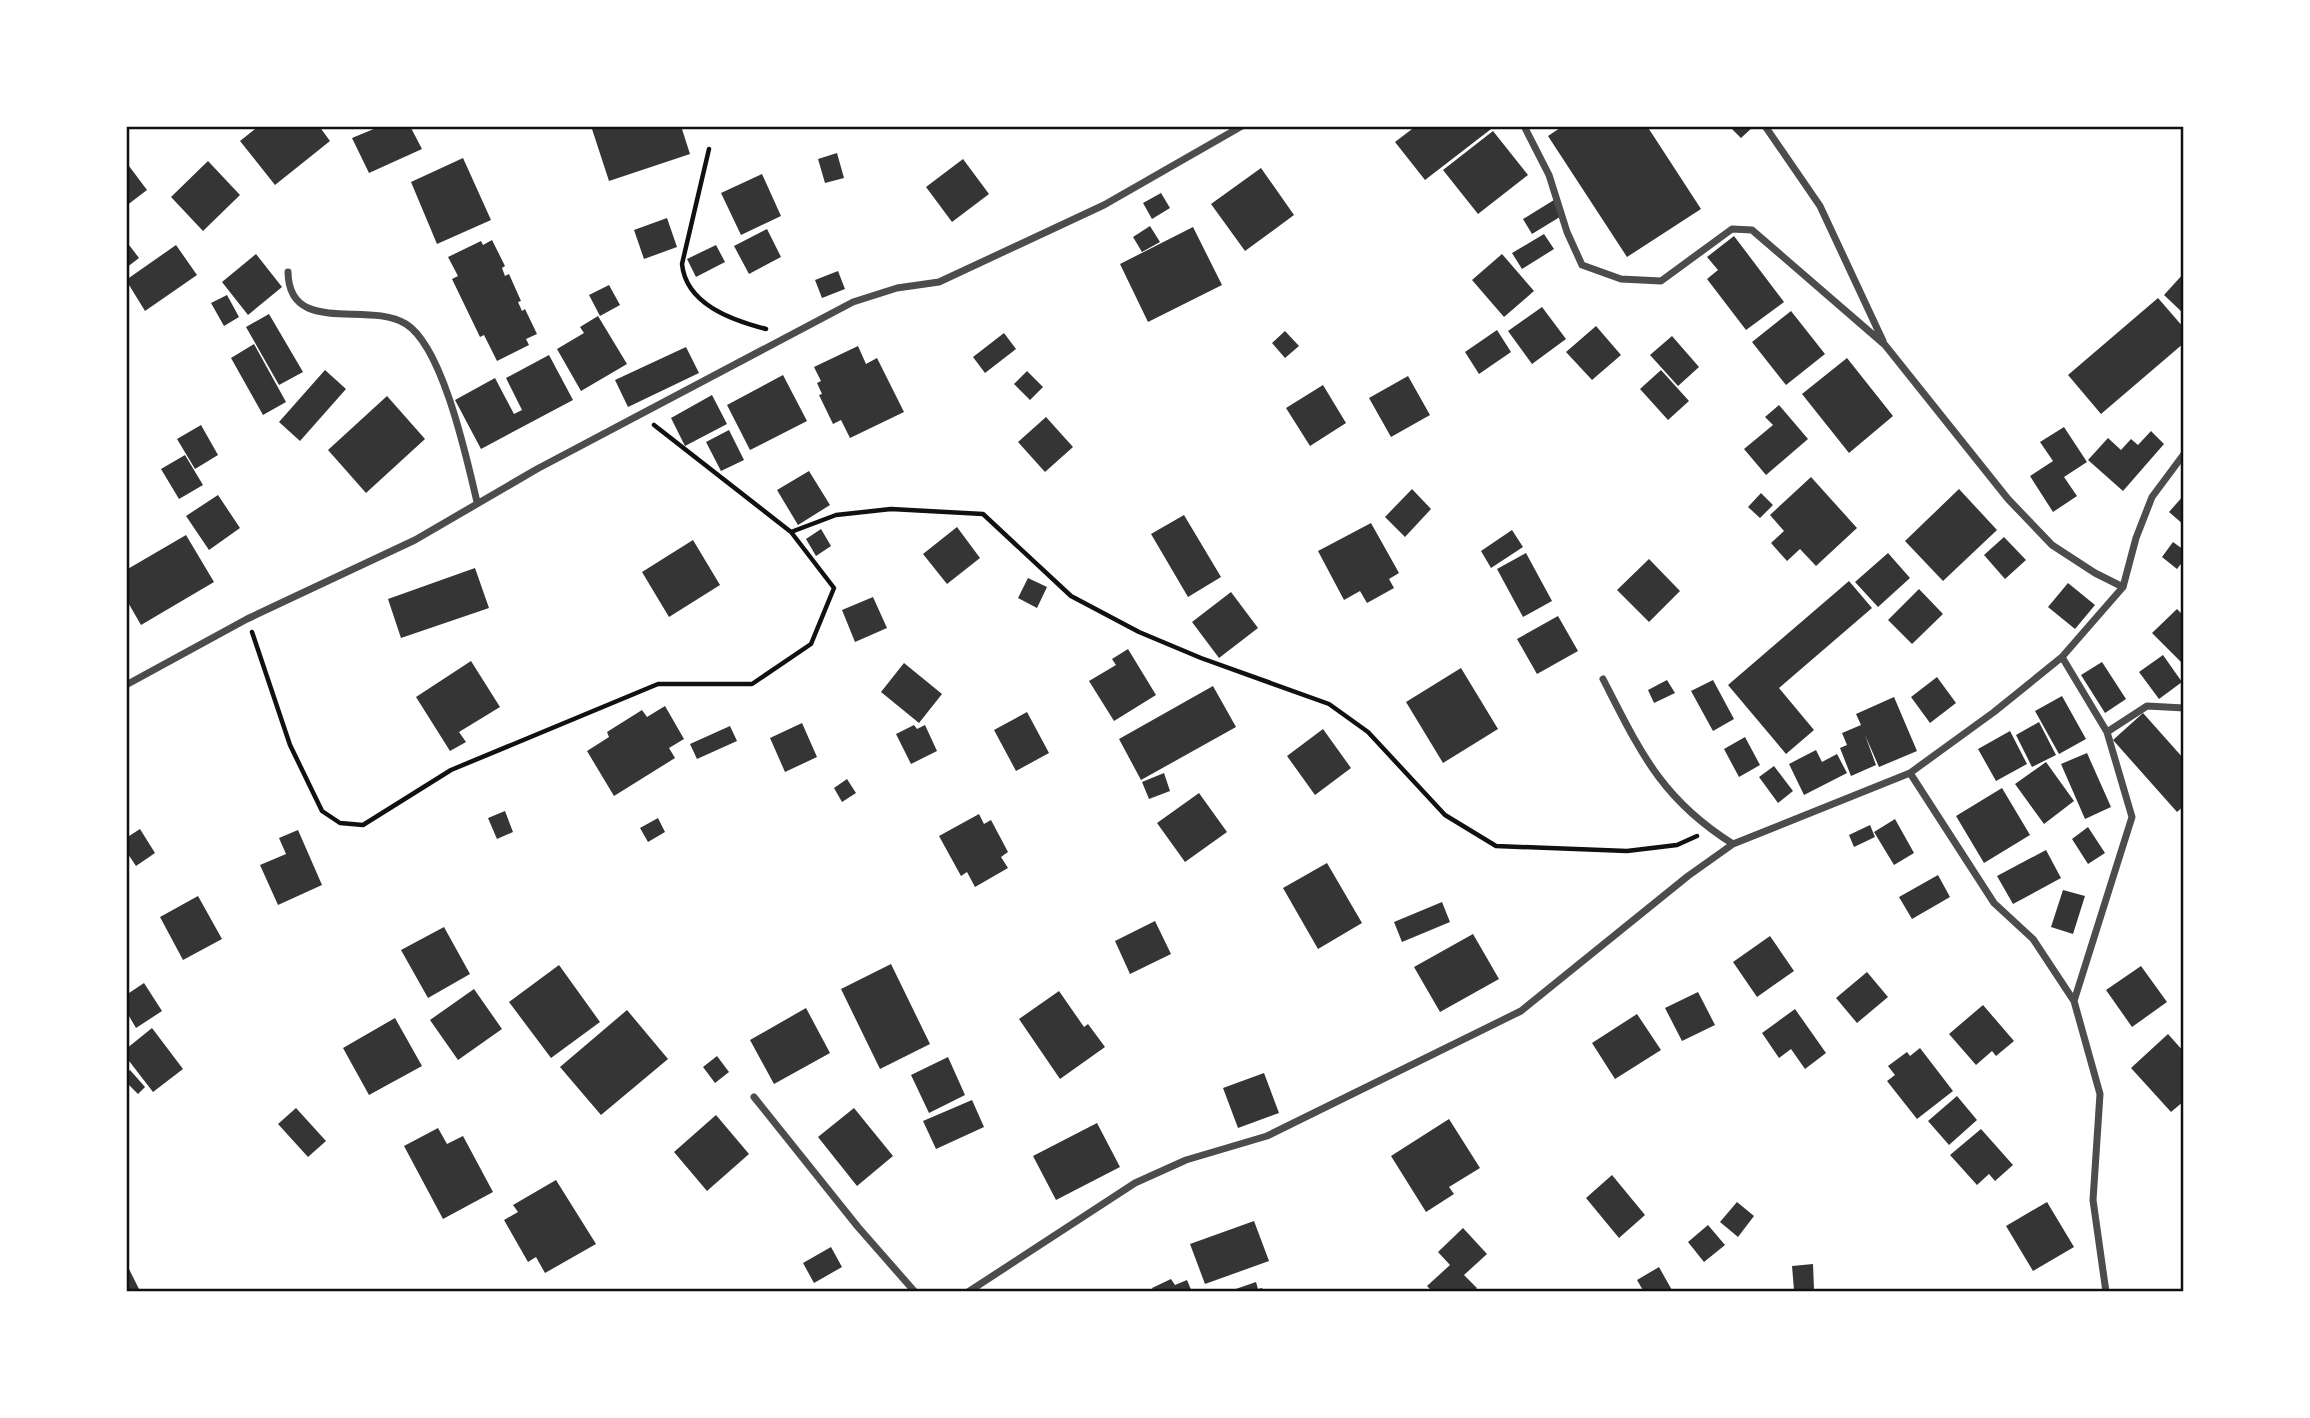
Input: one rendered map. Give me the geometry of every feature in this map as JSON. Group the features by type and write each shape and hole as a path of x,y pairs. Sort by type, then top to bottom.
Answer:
{"street":[{"path":"126,685 247,619 415,540 477,502 853,302 951,277 1104,205 1242,126"},
{"path":"1524,126 1549,175 1567,232 1582,265 1621,279 1661,282 1732,229 1752,230 1885,345 2008,499 2052,545 2123,587"},
{"path":"1765,126 1820,206 1885,345"},
{"path":"288,272 289,290 295,301 307,308 388,318 406,323 419,337 437,366 458,428 477,502"},
{"path":"968,1292 1135,1183 1186,1160 1267,1136 1521,1011 1688,876 1733,844 1910,773 1994,712 2062,657 2123,587 2136,538 2152,497 2184,454"},
{"path":"2062,657 2106,732 2132,817 2074,1001"},
{"path":"1603,679 1648,765 1676,799 1711,831 1733,844"},
{"path":"2106,732 2147,706 2184,708"},
{"path":"1910,773 1994,903 2033,939 2074,1001 2100,1094 2092,1200 2106,1292"},
{"path":"754,1097 858,1227 915,1292"}],"path":[{"path":"709,149 682,264 684,279 701,303 757,327 790,335"},
{"path":"247,619 290,745 322,811 340,823 363,825 450,770 658,684 752,684 811,644 834,588 792,532 732,484 683,451 642,415"},
{"path":"792,532 836,515 891,509 984,514 1071,596 1139,632 1201,658 1329,704 1368,732 1445,815 1496,846 1627,851 1677,845 1711,831"}],"building":[{"path":"259,126 319,126 330,141 275,185 240,141"},
{"path":"381,126 410,126 422,149 369,173 352,138"},
{"path":"599,126 681,126 690,154 609,181 592,129"},
{"path":"1416,126 1495,126 1425,180 1395,142"},
{"path":"1563,126 1647,126 1701,209 1627,257 1548,136"},
{"path":"1729,126 1754,126 1741,138"},
{"path":"1493,131 1528,175 1478,214 1443,170"},
{"path":"837,153 844,178 825,183 818,159"},
{"path":"463,158 491,220 437,244 411,182"},
{"path":"963,159 989,194 952,222 926,187"},
{"path":"208,161 240,195 203,231 171,197"},
{"path":"126,162 147,190 126,206"},
{"path":"1261,168 1294,215 1245,251 1211,204"},
{"path":"762,174 781,216 741,235 721,193"},
{"path":"1161,193 1170,208 1152,219 1143,203"},
{"path":"1554,200 1563,215 1532,234 1523,219"},
{"path":"667,218 677,247 644,259 634,230"},
{"path":"1150,226 1160,242 1142,252 1133,237"},
{"path":"1193,227 1222,285 1148,322 1120,264"},
{"path":"767,229 781,257 749,274 734,246"},
{"path":"1544,234 1554,249 1522,269 1512,253"},
{"path":"1734,236 1784,302 1746,330 1707,279 1718,270 1707,257"},
{"path":"492,240 505,266 502,268 505,276 509,274 521,301 518,302 522,311 525,309 537,334 526,339 529,345 497,361 484,335 480,337 452,279 458,276 448,257 481,241 483,245"},
{"path":"126,241 139,258 126,268"},
{"path":"176,245 197,275 145,311 126,280"},
{"path":"716,245 725,262 696,277 687,259"},
{"path":"256,254 282,287 248,315 222,282"},
{"path":"1502,254 1534,291 1504,317 1472,280"},
{"path":"838,271 845,289 822,298 815,280"},
{"path":"2184,273 2184,314 2164,295"},
{"path":"609,285 620,305 600,316 589,295"},
{"path":"227,295 239,317 224,326 211,303"},
{"path":"2158,298 2184,328 2184,343 2101,414 2068,375"},
{"path":"1542,307 1566,339 1532,364 1508,331"},
{"path":"1791,311 1825,354 1786,385 1752,342"},
{"path":"269,314 303,372 279,385 246,327"},
{"path":"598,316 627,364 581,391 557,349 584,333 580,327"},
{"path":"1596,326 1621,355 1592,380 1566,352"},
{"path":"1497,330 1511,352 1479,374 1465,352"},
{"path":"1285,331 1299,346 1285,358 1272,343"},
{"path":"1004,333 1016,349 985,373 973,357"},
{"path":"1672,336 1699,367 1678,386 1650,355"},
{"path":"254,344 286,402 263,415 231,358"},
{"path":"858,346 866,364 877,358 904,412 850,438 841,420 833,424 819,395 822,394 817,383 821,381 814,367"},
{"path":"686,347 699,373 628,407 615,380"},
{"path":"549,355 573,400 481,449 455,400 495,378 514,414 522,410 506,378"},
{"path":"1847,358 1893,416 1849,453 1802,394"},
{"path":"325,370 346,389 300,441 279,422"},
{"path":"1661,370 1689,401 1668,420 1640,389"},
{"path":"1027,371 1043,387 1030,400 1014,384"},
{"path":"783,375 807,421 750,450 727,405"},
{"path":"1408,376 1430,415 1391,437 1369,398"},
{"path":"1323,385 1346,423 1310,446 1286,408"},
{"path":"712,395 727,424 685,446 671,418"},
{"path":"387,396 425,439 366,493 328,450"},
{"path":"1779,405 1808,439 1766,475 1744,449 1773,425 1765,417"},
{"path":"1046,417 1073,447 1045,472 1018,442"},
{"path":"201,425 218,455 195,469 177,439"},
{"path":"2064,427 2087,462 2064,477 2077,496 2053,512 2030,476 2053,461 2040,442"},
{"path":"729,430 744,460 721,471 706,442"},
{"path":"2151,431 2164,444 2123,491 2088,460 2108,438 2121,450 2131,439 2138,445"},
{"path":"185,455 203,485 179,499 161,469"},
{"path":"809,471 830,505 798,525 777,490"},
{"path":"1811,477 1857,528 1816,566 1800,549 1787,561 1771,543 1784,531 1770,515"},
{"path":"1412,489 1431,509 1405,537 1385,517"},
{"path":"1959,489 1997,530 1943,581 1905,541"},
{"path":"1761,493 1773,505 1760,518 1748,507"},
{"path":"218,495 240,528 209,550 186,516"},
{"path":"2184,495 2184,525 2169,512"},
{"path":"1184,515 1221,577 1188,597 1151,534"},
{"path":"1371,523 1399,573 1389,579 1394,588 1367,603 1360,591 1344,600 1318,551"},
{"path":"957,527 980,558 947,584 923,554"},
{"path":"821,529 831,546 816,556 806,539"},
{"path":"1512,530 1523,547 1491,568 1481,551"},
{"path":"186,535 214,582 141,625 126,599 126,570"},
{"path":"2004,537 2026,560 2005,579 1984,555"},
{"path":"693,540 720,585 669,617 642,572"},
{"path":"2173,542 2184,550 2184,560 2177,569 2162,557"},
{"path":"1526,553 1552,601 1523,617 1497,569"},
{"path":"1888,553 1910,578 1878,607 1855,582"},
{"path":"1649,559 1680,591 1649,622 1617,590"},
{"path":"475,568 489,608 401,638 388,599"},
{"path":"1028,578 1047,587 1037,608 1018,598"},
{"path":"1849,581 1872,608 1779,688 1814,730 1786,754 1728,685"},
{"path":"2068,583 2095,605 2075,629 2048,607"},
{"path":"1919,589 1943,614 1912,644 1888,620"},
{"path":"1231,592 1258,628 1219,658 1192,622"},
{"path":"873,597 887,628 855,642 842,610"},
{"path":"2177,609 2184,616 2184,665 2152,633"},
{"path":"1558,616 1578,651 1537,674 1517,639"},
{"path":"1128,649 1156,695 1114,721 1089,681 1116,665 1112,659"},
{"path":"2163,655 2182,682 2159,699 2139,672"},
{"path":"471,661 500,707 459,732 466,742 450,751 416,697"},
{"path":"2102,662 2126,699 2105,713 2081,675"},
{"path":"904,663 942,694 919,723 881,692"},
{"path":"1461,668 1498,729 1443,763 1406,702"},
{"path":"1937,677 1956,703 1930,723 1911,697"},
{"path":"1667,680 1675,693 1654,703 1648,690"},
{"path":"1713,680 1734,719 1713,731 1691,691"},
{"path":"1213,686 1236,727 1141,780 1119,739"},
{"path":"2062,696 2086,739 2059,754 2035,711"},
{"path":"1894,697 1917,751 1879,767 1865,735 1876,765 1851,776 1840,748 1847,745 1842,733 1861,725 1856,714"},
{"path":"665,706 684,739 669,748 675,758 614,796 587,751 609,737 607,732 642,710 647,717"},
{"path":"1027,712 1049,753 1016,771 994,730"},
{"path":"2143,713 2184,759 2184,806 2177,812 2113,740"},
{"path":"2039,722 2056,755 2032,767 2016,735"},
{"path":"802,723 817,757 785,772 770,738"},
{"path":"914,725 917,729 925,725 937,751 911,764 896,734"},
{"path":"730,726 737,741 697,759 690,744"},
{"path":"1323,729 1351,768 1315,795 1287,756"},
{"path":"2010,731 2027,764 1996,781 1978,749"},
{"path":"1745,737 1760,765 1739,777 1724,749"},
{"path":"1816,750 1822,762 1837,754 1847,773 1804,795 1789,764"},
{"path":"2087,753 2111,807 2085,819 2061,764"},
{"path":"2046,762 2074,801 2044,824 2015,784"},
{"path":"1774,766 1793,791 1778,803 1759,777"},
{"path":"1164,773 1170,791 1149,799 1142,782"},
{"path":"847,779 856,793 842,802 834,788"},
{"path":"2002,788 2030,835 1984,863 1956,816"},
{"path":"1199,793 1227,832 1185,862 1157,823"},
{"path":"505,811 513,832 497,839 488,818"},
{"path":"979,814 984,824 991,820 1008,852 1001,857 1008,868 975,887 967,872 961,876 939,836"},
{"path":"658,818 665,832 648,842 640,828"},
{"path":"1895,819 1914,853 1894,865 1874,832"},
{"path":"1870,825 1875,837 1854,847 1849,835"},
{"path":"2088,827 2105,853 2088,864 2072,839"},
{"path":"140,829 155,853 136,866 126,851 126,838"},
{"path":"298,830 322,885 278,905 260,865 286,854 279,838"},
{"path":"2046,850 2061,878 2013,904 1997,876"},
{"path":"1327,863 1362,923 1318,949 1283,888"},
{"path":"1938,875 1950,897 1912,919 1899,897"},
{"path":"2063,890 2085,896 2073,934 2051,927"},
{"path":"198,896 222,939 183,960 160,917"},
{"path":"1442,902 1450,922 1402,942 1394,922"},
{"path":"1155,921 1171,954 1130,974 1115,941"},
{"path":"444,927 470,974 428,998 401,950"},
{"path":"1473,934 1499,979 1440,1012 1414,967"},
{"path":"1770,936 1794,971 1757,997 1733,962"},
{"path":"891,964 930,1044 880,1069 841,989"},
{"path":"559,965 600,1022 551,1058 509,1002"},
{"path":"2141,966 2167,1002 2132,1027 2106,990"},
{"path":"1867,972 1888,997 1857,1023 1836,998"},
{"path":"144,983 162,1011 136,1028 126,1011 126,995"},
{"path":"474,989 502,1029 458,1060 430,1020"},
{"path":"1059,991 1084,1027 1088,1024 1105,1047 1060,1079 1019,1019"},
{"path":"1698,992 1715,1025 1682,1041 1665,1008"},
{"path":"1983,1005 2014,1041 1996,1056 1992,1051 1976,1065 1949,1034"},
{"path":"806,1008 830,1053 774,1084 750,1040"},
{"path":"1795,1009 1826,1053 1805,1069 1791,1049 1779,1058 1762,1033"},
{"path":"627,1010 668,1059 601,1115 560,1067"},
{"path":"1637,1014 1661,1050 1615,1079 1592,1043"},
{"path":"395,1018 422,1066 369,1095 343,1048"},
{"path":"152,1028 183,1069 153,1092 126,1057 126,1049"},
{"path":"2168,1034 2184,1052 2184,1101 2171,1112 2131,1068"},
{"path":"1920,1048 1953,1091 1917,1119 1887,1081 1895,1075 1888,1066 1907,1052 1910,1056"},
{"path":"717,1056 729,1072 715,1083 703,1067"},
{"path":"948,1057 965,1095 929,1113 911,1075"},
{"path":"130,1070 145,1087 138,1094 126,1082 126,1074"},
{"path":"1264,1073 1279,1113 1238,1128 1223,1088"},
{"path":"1957,1096 1977,1120 1949,1145 1928,1121"},
{"path":"972,1100 984,1127 936,1149 923,1121"},
{"path":"296,1108 326,1141 308,1157 278,1124"},
{"path":"854,1108 893,1156 857,1186 818,1137"},
{"path":"716,1115 749,1154 707,1191 674,1152"},
{"path":"1449,1119 1480,1168 1449,1187 1454,1194 1426,1212 1391,1156"},
{"path":"1097,1123 1120,1167 1056,1200 1033,1156"},
{"path":"438,1128 447,1144 463,1136 493,1192 443,1219 404,1146"},
{"path":"1981,1129 2013,1165 1995,1181 1989,1174 1977,1185 1950,1155"},
{"path":"1612,1175 1645,1215 1619,1238 1586,1198"},
{"path":"556,1180 596,1244 545,1273 536,1257 528,1262 504,1220 518,1212 513,1205"},
{"path":"1737,1202 1754,1216 1738,1237 1720,1222"},
{"path":"2047,1202 2074,1247 2033,1271 2006,1226"},
{"path":"1254,1221 1269,1261 1205,1284 1190,1244"},
{"path":"1708,1225 1725,1245 1704,1262 1688,1242"},
{"path":"1463,1228 1487,1254 1464,1275 1477,1288 1473,1292 1433,1292 1427,1286 1450,1265 1438,1252"},
{"path":"831,1247 842,1267 814,1283 803,1263"},
{"path":"1813,1264 1814,1289 1794,1290 1792,1266"},
{"path":"128,1267 140,1291 126,1292"},
{"path":"1659,1267 1673,1292 1644,1292 1637,1280"},
{"path":"1171,1279 1175,1285 1187,1280 1192,1292 1154,1292 1152,1288"},
{"path":"1256,1282 1258,1289 1262,1288 1264,1292 1227,1292"}]}
